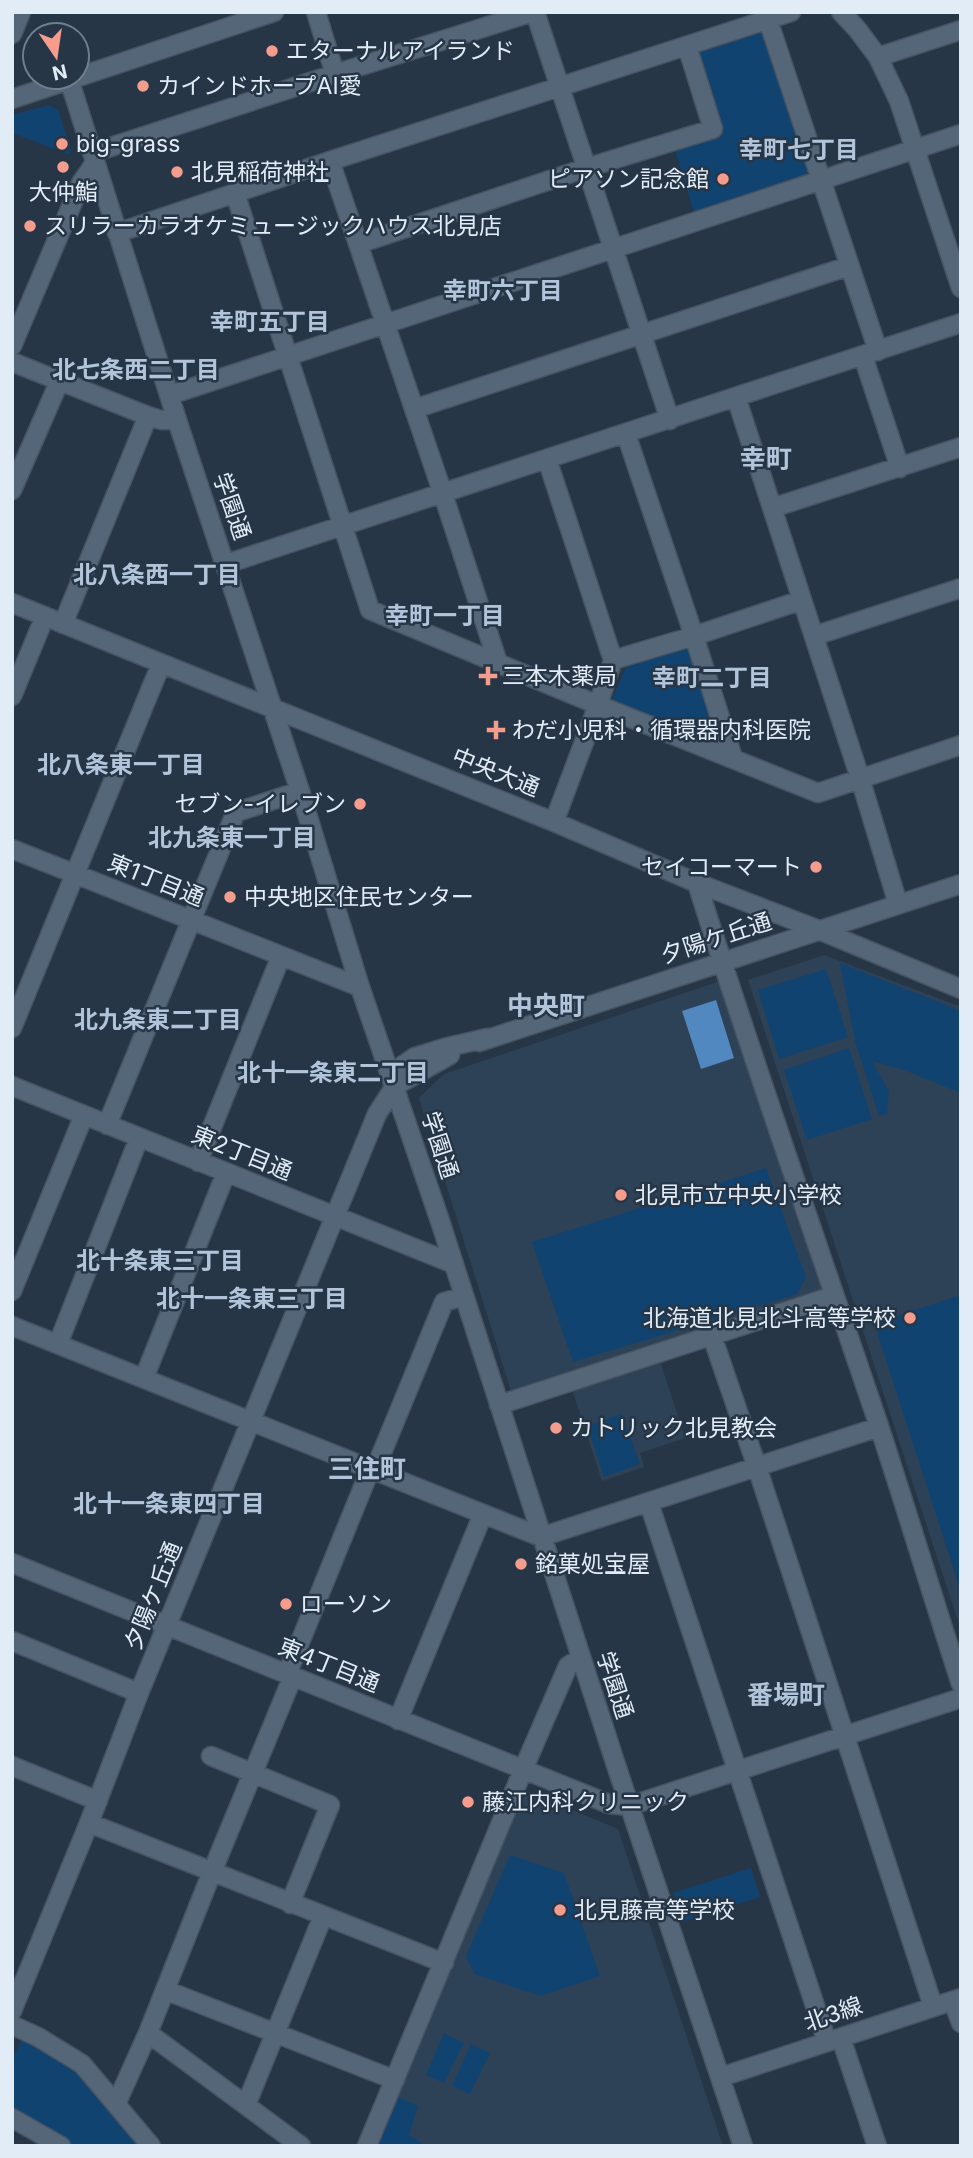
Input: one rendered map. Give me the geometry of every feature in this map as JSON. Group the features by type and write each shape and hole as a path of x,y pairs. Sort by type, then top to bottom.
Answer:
{"street":[{"path":"12,34 21,12"},
{"path":"91,72 274,12"},
{"path":"316,12 335,74"},
{"path":"12,346 94,158 335,74 534,12 670,419"},
{"path":"117,233 791,12"},
{"path":"841,12 878,57 899,101 961,288"},
{"path":"768,20 849,266 900,468"},
{"path":"878,57 961,30"},
{"path":"358,244 713,129 687,46"},
{"path":"12,99 35,91"},
{"name":"学園通","path":"73,91 177,420 300,791 360,987 454,1264 629,1806 743,2146"},
{"path":"170,395 961,134"},
{"path":"330,161 498,663"},
{"path":"235,193 370,610 818,793 961,745"},
{"path":"414,409 849,266"},
{"path":"226,564 961,323"},
{"path":"12,362 148,416 161,420 177,420"},
{"path":"12,490 60,380"},
{"path":"736,397 860,778 898,904"},
{"path":"63,624 148,416"},
{"path":"626,434 733,758"},
{"path":"772,508 961,447"},
{"path":"547,459 613,660 554,822"},
{"path":"814,636 961,588"},
{"path":"613,660 802,600"},
{"name":"中央大通","path":"12,603 961,989"},
{"path":"12,696 45,616"},
{"path":"12,1028 161,664"},
{"path":"107,1125 235,814 300,791"},
{"name":"東1丁目通","path":"12,849 360,987"},
{"path":"697,883 879,1427 961,1684"},
{"name":"夕陽ケ丘通","path":"12,2011 334,1216 377,1114 395,1086 435,1062 487,1038 961,884"},
{"path":"198,1162 281,956"},
{"name":"東2丁目通","path":"12,1086 454,1264"},
{"path":"12,1291 84,1115"},
{"path":"58,1344 139,1138"},
{"path":"144,1378 226,1173"},
{"path":"116,2104 148,2033 372,1471 444,1302 464,1296"},
{"path":"499,1405 833,1296"},
{"path":"12,1326 541,1537 879,1427"},
{"path":"712,1336 933,2006"},
{"path":"649,1503 737,1771 834,2040 877,2146"},
{"path":"398,1720 483,1514"},
{"name":"東4丁目通","path":"12,1563 609,1804 629,1806"},
{"path":"12,1642 139,1693"},
{"path":"367,2146 568,1666 581,1658"},
{"path":"629,1806 961,1698"},
{"path":"211,1756 330,1805 290,1904"},
{"path":"12,1766 97,1801"},
{"path":"89,1823 444,1963"},
{"path":"246,2105 323,1916"},
{"path":"165,1990 395,2080"},
{"path":"957,2000 961,2023"},
{"name":"北3線","path":"721,2077 957,2000"},
{"path":"12,2025 38,2037 82,2064 151,2146"},
{"path":"148,2033 301,2146"},
{"path":"12,2118 61,2146"}],"shaded area":[{"path":"765,28 814,177 695,216 674,146 720,131 695,50"},
{"path":"49,105 58,110 71,151 68,154 12,133 12,115"},
{"path":"693,647 723,744 610,704 626,667"},
{"name":"北海道北見北斗高等学校","path":"824,955 961,1007 961,1630 748,980"},
{"path":"840,963 961,1011 961,1093 904,1070 872,1061 889,1091 887,1114 879,1116 855,1041"},
{"path":"826,969 848,1037 779,1059 758,990"},
{"name":"北見市立中央小学校","path":"720,981 824,1292 512,1394 419,1098 444,1074"},
{"path":"716,1000 734,1058 701,1069 682,1011"},
{"path":"849,1048 872,1119 807,1140 784,1070"},
{"path":"766,1168 806,1277 797,1294 573,1362 532,1242"},
{"path":"961,1295 961,1592 874,1323"},
{"path":"660,1361 685,1438 640,1453 644,1467 602,1481 572,1389"},
{"path":"622,1414 640,1464 604,1477 587,1426"},
{"name":"北見藤高等学校","path":"524,1790 618,1829 723,2146 377,2146"},
{"path":"510,1855 564,1873 600,1976 541,1996 474,1974 466,1956"},
{"path":"751,1868 760,1897 683,1922 673,1893"},
{"path":"444,2033 464,2043 444,2083 426,2075"},
{"path":"22,2038 56,2053 80,2073 142,2146 75,2146 12,2107 12,2061"},
{"path":"471,2044 490,2053 470,2094 452,2086"},
{"path":"398,2097 418,2106 409,2135 426,2146 377,2146"}],"place":[{"name":"エターナルアイランド","path":"272,51"},
{"name":"カインドホープAI愛","path":"143,86"},
{"name":"big-grass","path":"62,144"},
{"name":"大仲鮨","path":"63,167"},
{"name":"北見稲荷神社","path":"177,172"},
{"name":"ピアソン記念館","path":"723,179"},
{"name":"スリラーカラオケミュージックハウス北見店","path":"30,226"},
{"name":"三本木薬局","path":"488,676"},
{"name":"わだ小児科・循環器内科医院","path":"496,730"},
{"name":"セブン-イレブン","path":"360,804"},
{"name":"セイコーマート","path":"816,867"},
{"name":"中央地区住民センター","path":"230,897"},
{"name":"北見市立中央小学校","path":"621,1195"},
{"name":"北海道北見北斗高等学校","path":"910,1318"},
{"name":"カトリック北見教会","path":"556,1428"},
{"name":"銘菓処宝屋","path":"521,1564"},
{"name":"ローソン","path":"286,1604"},
{"name":"藤江内科クリニック","path":"468,1802"},
{"name":"北見藤高等学校","path":"560,1910"}],"district":[{"name":"幸町七丁目","path":"799,150"},
{"name":"幸町六丁目","path":"503,291"},
{"name":"幸町五丁目","path":"270,322"},
{"name":"北七条西二丁目","path":"136,370"},
{"name":"幸町","path":"766,459"},
{"name":"北八条西一丁目","path":"157,575"},
{"name":"幸町一丁目","path":"445,616"},
{"name":"幸町二丁目","path":"712,678"},
{"name":"北八条東一丁目","path":"121,765"},
{"name":"北九条東一丁目","path":"232,838"},
{"name":"中央町","path":"546,1006"},
{"name":"北九条東二丁目","path":"158,1020"},
{"name":"北十一条東二丁目","path":"333,1073"},
{"name":"北十条東三丁目","path":"160,1261"},
{"name":"北十一条東三丁目","path":"252,1299"},
{"name":"三住町","path":"367,1469"},
{"name":"北十一条東四丁目","path":"169,1504"},
{"name":"番場町","path":"786,1695"}]}
